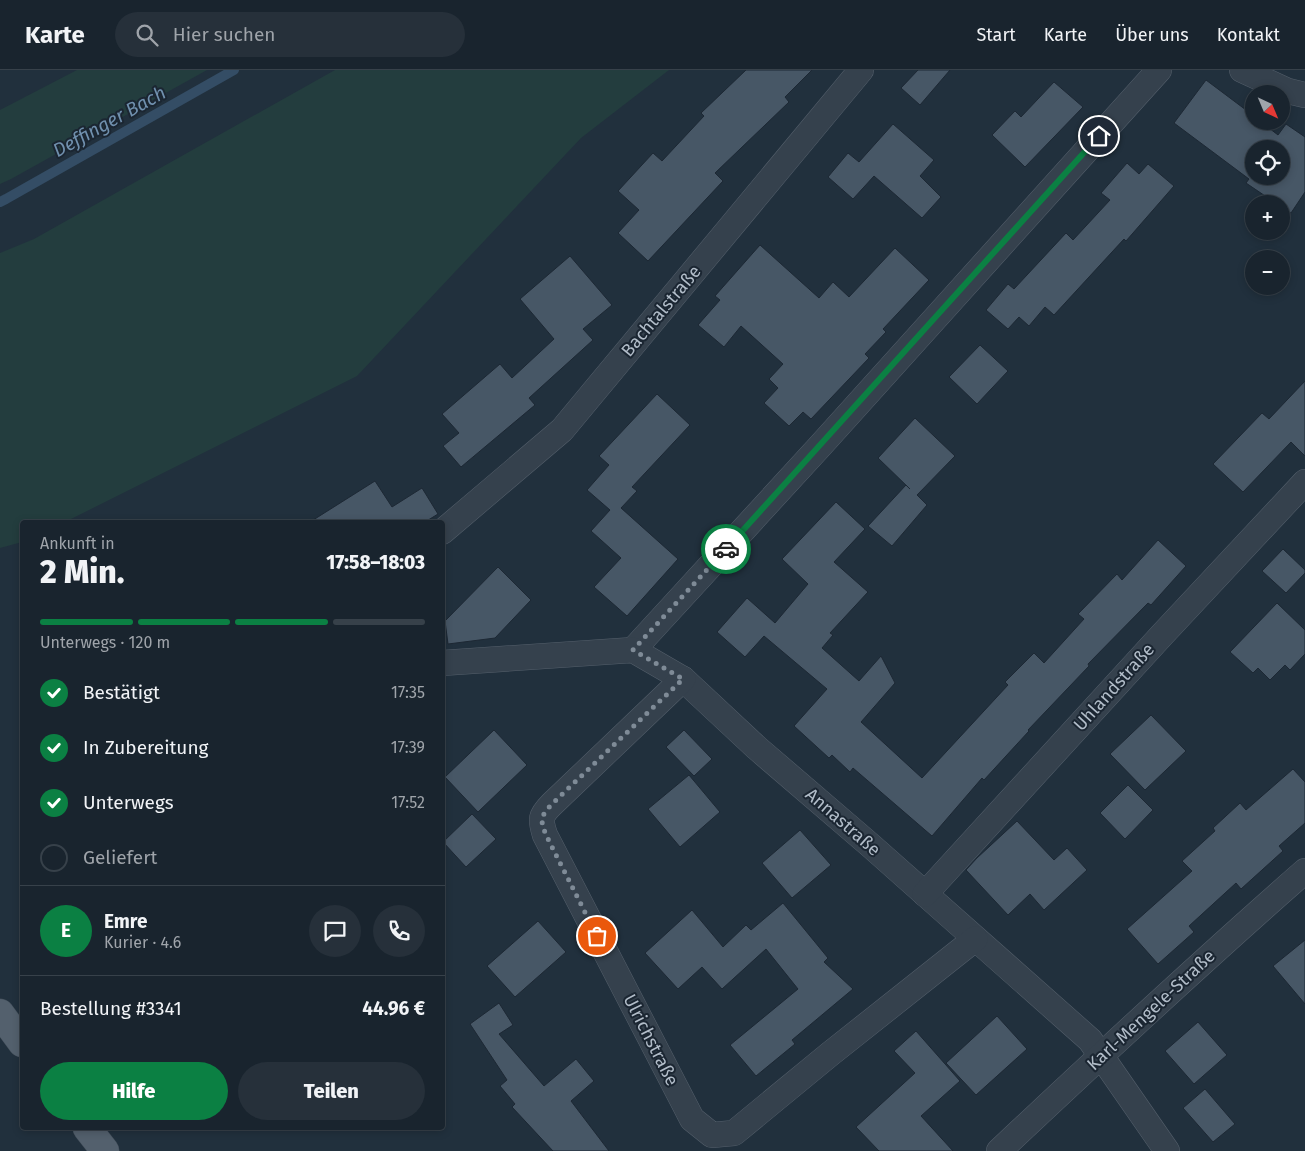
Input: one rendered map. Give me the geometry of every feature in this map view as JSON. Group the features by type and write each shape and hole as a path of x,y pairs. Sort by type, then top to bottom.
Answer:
{"main road":[{"path":"0,1013 20,1040"},
{"path":"89,1130 105,1151"}],"street":[{"name":"Bachtalstraße","path":"445,529 562,430 861,70"},
{"path":"445,664 633,650 1159,70"},
{"path":"1242,70 1288,92 1305,95"},
{"name":"Uhlandstraße","path":"925,894 1305,482"},
{"name":"Annastraße","path":"633,650 683,679 757,748 1090,1040 1167,1151"},
{"name":"Ulrichstraße","path":"683,679 544,812 541,821 546,835 692,1119 712,1135 734,1133 975,939"},
{"name":"Karl-Mengele-Straße","path":"999,1151 1100,1056 1305,871"}],"green space":[{"path":"77,70 207,70 0,184 0,110"},
{"path":"335,70 669,70 581,138 357,376 69,520 20,520 20,543 0,548 0,253 34,239"}],"building":[{"path":"746,70 812,70 785,97 789,102 715,173 723,181 648,261 618,233 639,210 618,191 653,153 662,161 704,116 701,113"},
{"path":"918,70 950,70 920,105 901,88"},
{"path":"1206,80 1245,109 1245,130 1272,130 1278,135 1282,130 1290,130 1290,127 1305,137 1305,192 1291,213 1290,195 1264,195 1249,185 1290,185 1290,140 1245,140 1245,176 1174,123"},
{"path":"1054,82 1083,107 1025,167 992,135 1015,111 1021,117"},
{"path":"893,124 934,160 920,176 941,197 922,218 874,176 853,199 828,177 848,153 859,162"},
{"path":"1127,163 1139,174 1148,164 1174,186 1126,241 1124,239 1054,315 1045,307 1029,326 1019,317 1008,329 986,310 1008,284 1014,289 1066,233 1073,240 1110,200 1101,193"},
{"path":"760,245 819,298 833,282 849,297 895,248 929,280 883,329 886,332 865,354 869,358 811,419 803,412 789,426 764,403 778,388 769,379 783,364 741,326 724,347 698,325 720,300 715,296"},
{"path":"570,256 612,305 583,329 593,340 529,398 535,405 461,467 443,446 459,433 442,414 500,364 512,378 554,339 520,299"},
{"path":"980,345 1008,371 977,404 949,377"},
{"path":"1305,381 1305,456 1291,442 1243,492 1213,464 1262,413 1269,419"},
{"path":"657,394 690,425 632,487 637,491 621,508 678,559 627,616 594,587 621,558 591,531 610,510 587,490 609,465 599,456"},
{"path":"915,418 955,456 917,495 927,505 892,546 868,526 906,485 878,458"},
{"path":"375,481 392,507 422,488 438,514 428,520 313,520"},
{"path":"836,502 865,529 834,562 868,592 830,633 833,635 822,648 859,681 881,656 895,683 861,722 922,778 1008,685 1005,682 1034,653 1044,663 1084,619 1078,614 1117,574 1122,580 1158,540 1186,566 1151,605 1148,603 1088,664 1089,666 1028,730 984,780 982,778 932,836 853,768 850,772 832,755 829,758 794,726 827,689 764,636 745,657 717,632 747,598 775,623 808,584 782,559"},
{"path":"1283,549 1305,570 1305,573 1286,593 1262,571"},
{"path":"498,567 531,600 495,638 448,644 445,621"},
{"path":"1277,603 1305,630 1305,654 1290,670 1285,665 1270,680 1258,668 1253,673 1230,652"},
{"path":"1151,715 1186,751 1145,790 1110,754"},
{"path":"494,730 527,765 478,812 445,777"},
{"path":"684,730 712,759 694,776 666,747"},
{"path":"1293,769 1305,782 1305,823 1279,846 1283,851 1241,889 1236,883 1189,926 1194,932 1158,964 1127,929 1192,871 1182,861 1215,831 1213,828 1240,803 1246,810"},
{"path":"689,775 720,812 680,847 648,809"},
{"path":"1128,785 1153,810 1125,839 1100,813"},
{"path":"472,814 496,839 466,867 445,844 445,840"},
{"path":"1017,821 1054,860 1067,848 1087,870 1044,910 1030,894 1008,915 966,870"},
{"path":"800,830 831,865 792,898 762,863"},
{"path":"783,903 828,958 824,962 853,989 792,1040 795,1044 756,1076 730,1045 798,989 766,949 722,989 702,967 678,989 645,953 692,910 723,947 746,925 751,930"},
{"path":"538,921 566,952 515,997 487,966"},
{"path":"1305,940 1305,1004 1273,966"},
{"path":"499,1003 513,1025 499,1034 544,1086 576,1059 594,1081 571,1101 609,1151 553,1151 512,1107 515,1104 500,1086 507,1080 470,1024"},
{"path":"997,1016 1027,1049 976,1095 946,1063"},
{"path":"1198,1022 1227,1055 1194,1084 1165,1051"},
{"path":"916,1031 960,1081 921,1116 953,1151 879,1151 856,1127 915,1073 894,1051"},
{"path":"1205,1089 1235,1124 1213,1142 1183,1108"}],"waterway":[{"name":"Deffinger Bach","path":"0,202 234,70"}],"way so far":[{"path":"597,936 546,835 541,821 544,812 683,679 633,650 726,549"}],"route":[{"path":"726,549 1099,136"}]}
